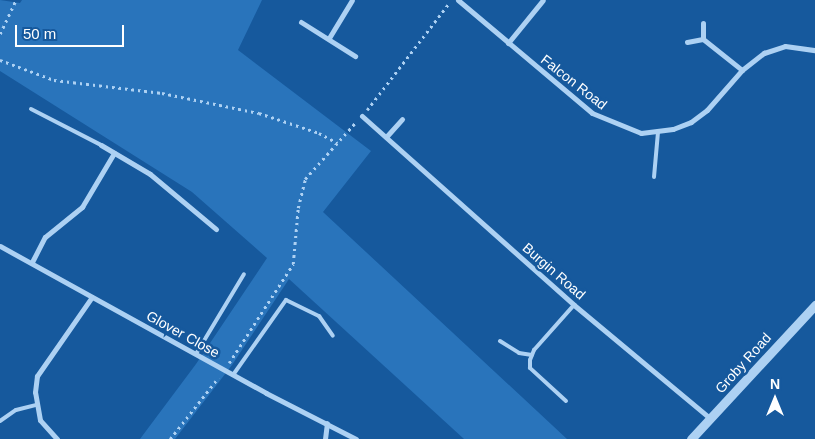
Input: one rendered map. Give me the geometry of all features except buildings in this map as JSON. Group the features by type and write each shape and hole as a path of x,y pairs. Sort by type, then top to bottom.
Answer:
{"street":[{"path":"328,38 352,0"},
{"name":"Falcon Road","path":"458,0 592,113 620,127 641,133 658,132 691,122 706,110 742,70 764,52 785,46 815,50"},
{"path":"508,43 543,0"},
{"path":"301,22 355,56"},
{"path":"703,23 703,39"},
{"path":"687,42 703,39 742,70"},
{"name":"Burgin Road","path":"362,116 574,304 711,419"},
{"path":"386,137 402,119"},
{"path":"101,145 150,174 216,229"},
{"path":"32,262 46,238 82,207 114,153"},
{"name":"Glover Close","path":"0,246 196,354 356,439"},
{"path":"57,439 40,420 36,405 37,376 43,363 67,337 92,297"},
{"name":"Groby Road","path":"691,439 814,307"},
{"path":"325,439 327,423"}],"lane":[{"path":"31,109 101,145"},
{"path":"654,177 658,132"},
{"path":"196,354 244,274"},
{"path":"233,374 286,300 319,316 333,336"},
{"path":"566,401 530,368 532,355 574,304"},
{"path":"500,341 519,353 532,355"},
{"path":"0,421 16,410 36,405"}],"path":[{"path":"0,34 16,0"},
{"path":"170,439 224,369 293,264 300,193 306,179 362,116 452,0"},
{"path":"0,60 54,80 181,96 259,113 338,143"}],"shaded area":[{"path":"0,0 20,3 22,0 262,0 238,50 371,151 323,212 567,439 464,439 289,279 232,365 175,439 140,439 196,364 267,258 192,192 0,71"}]}
